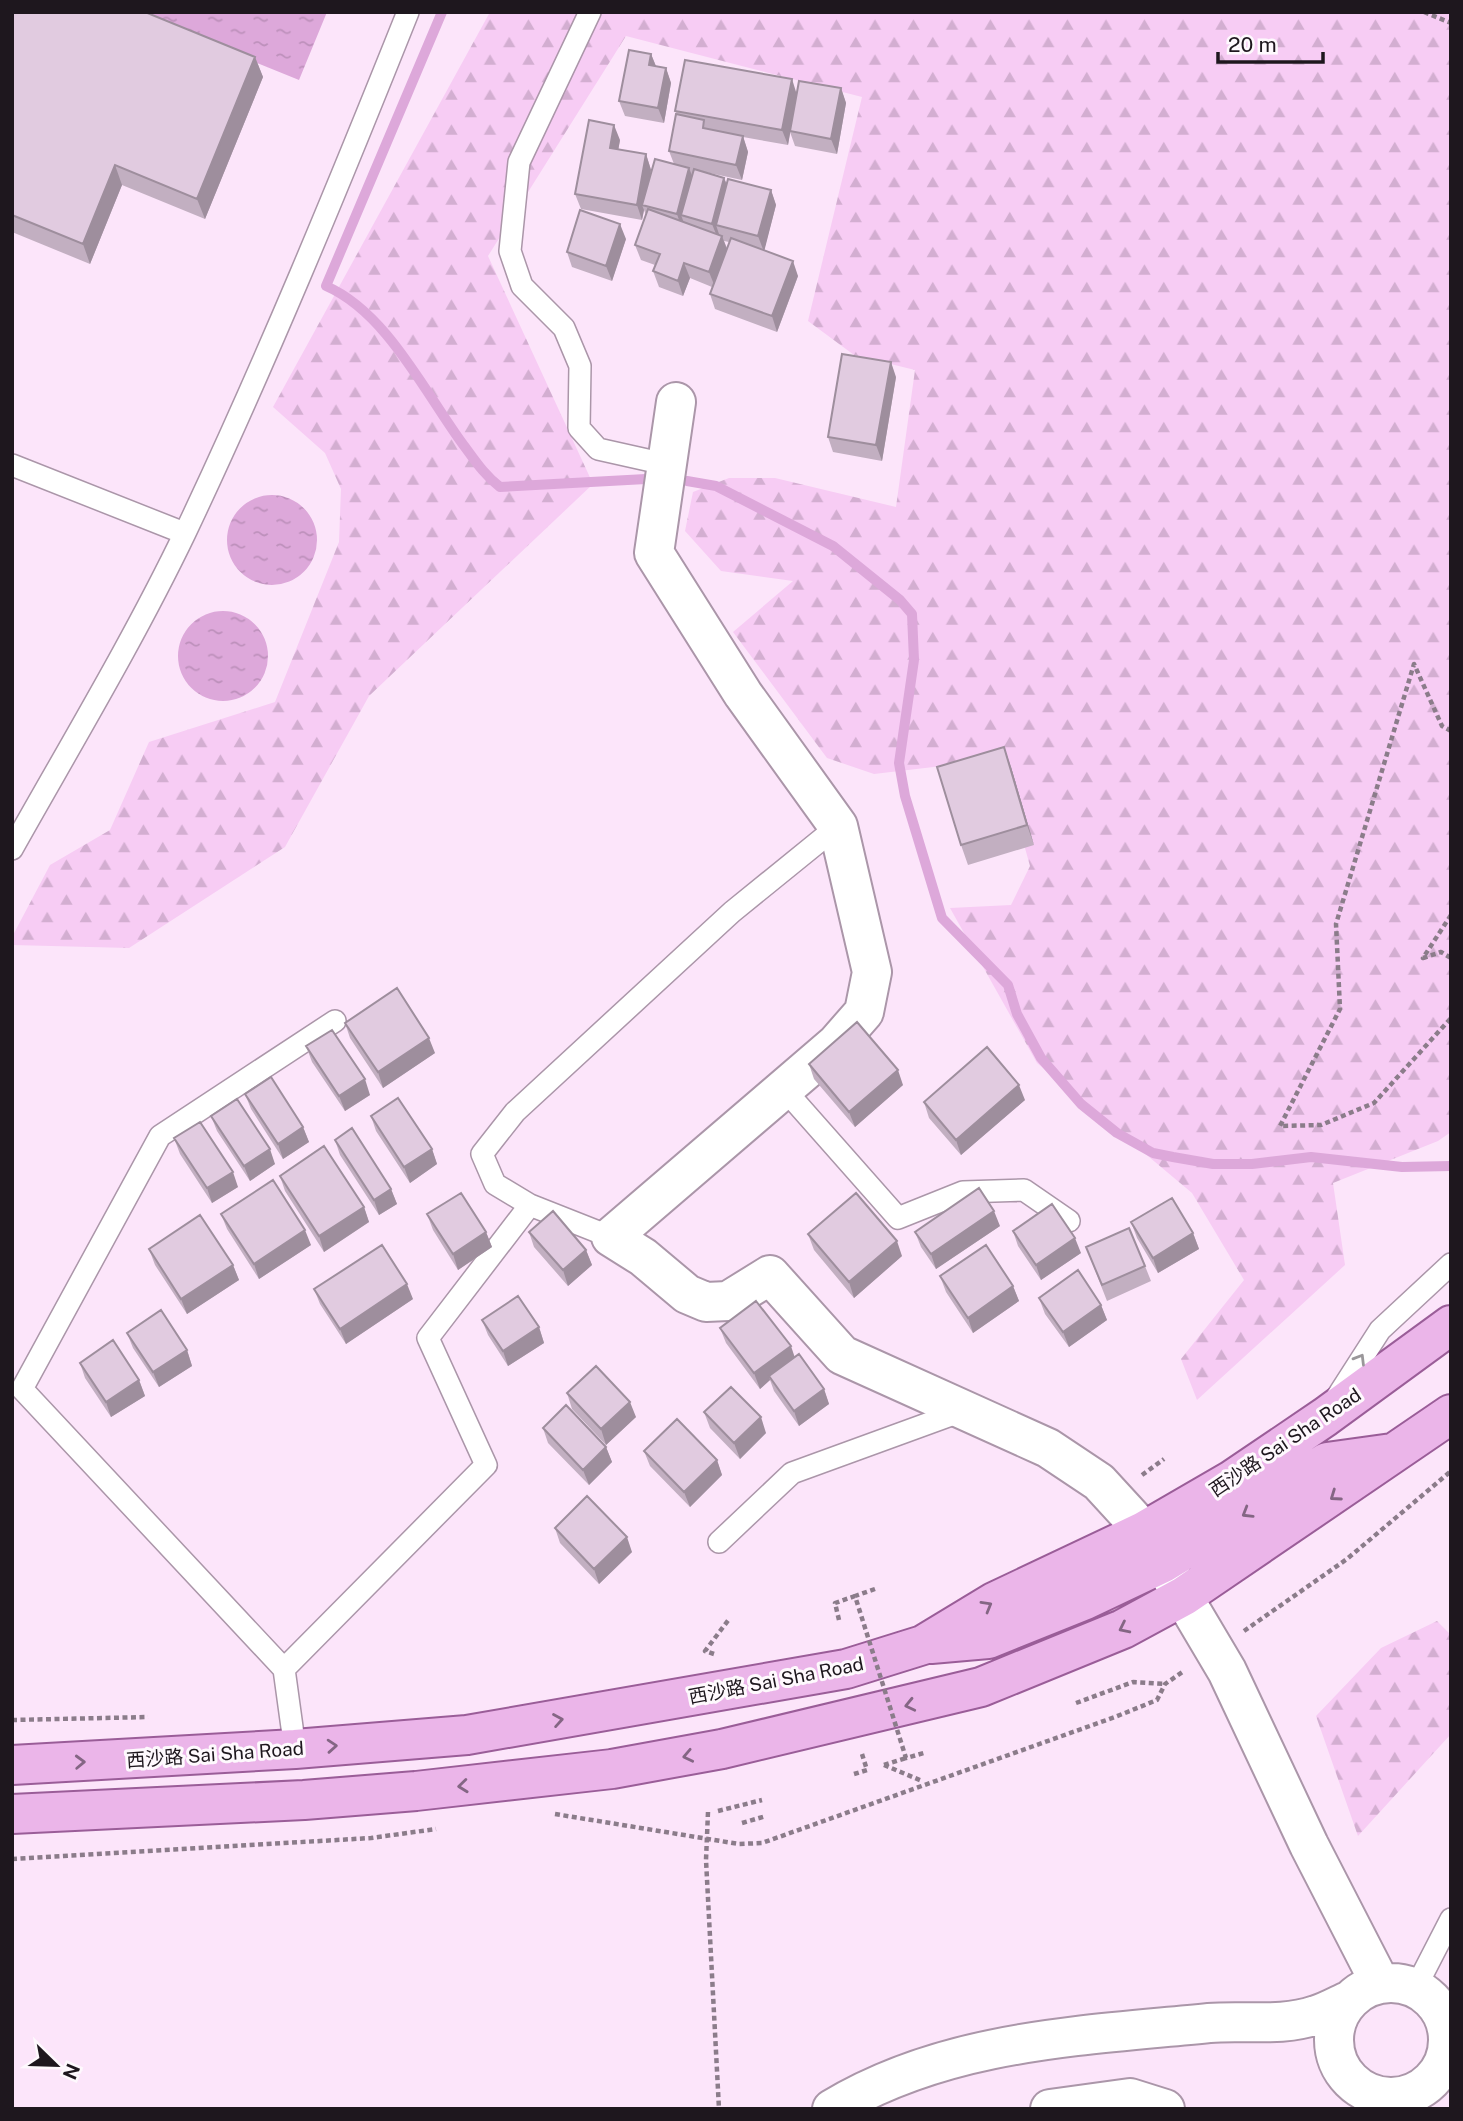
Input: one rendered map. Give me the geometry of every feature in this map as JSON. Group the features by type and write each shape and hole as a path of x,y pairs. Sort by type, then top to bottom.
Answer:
{"main road":[{"name":"西沙路 Sai Sha Road","path":"12,1765 295,1749 467,1735 846,1669 923,1645 994,1602 1144,1531 1232,1480 1325,1417 1451,1325"},
{"path":"12,1814 416,1791 675,1759 981,1687 1123,1629 1184,1596 1451,1414"},
{"path":"923,1645 988,1639 1085,1600 1163,1563 1327,1462 1398,1452"}],"street":[{"path":"676,402 664,464 654,553 743,694 838,826 872,972 864,1012 836,1044 611,1237 643,1257 687,1294 706,1302 728,1301 770,1275 842,1355 1048,1448 1086,1470 1144,1531 1227,1671 1382,1990"},
{"path":"1348,2078 1336,2056 1334,2043 1340,2014 1382,1990"},
{"path":"832,2109 881,2083 934,2063 991,2048 1208,2023 1259,2022 1315,2016 1382,1990 1437,2005 1448,2029 1444,2062 1435,2077 1422,2088 1391,2098 1360,2089 1296,2040 1259,2022"},
{"path":"1050,2109 1130,2098 1164,2109"}],"lane":[{"path":"12,849 138,624 184,533 335,195 408,12"},
{"path":"590,12 519,162 510,251 522,286 564,327 580,366 579,428 598,449 664,464"},
{"path":"12,465 184,533"},
{"path":"611,1237 530,1205 495,1184 482,1154 515,1112 732,912 838,826"},
{"path":"295,1749 284,1669 22,1389 160,1136 335,1021"},
{"path":"784,1089 898,1217 963,1192 1024,1190 1069,1221"},
{"path":"284,1669 486,1465 428,1338 530,1205"},
{"path":"1325,1417 1380,1330 1451,1264"},
{"path":"719,1542 792,1473 967,1410"},
{"path":"1382,1990 1451,1919"}],"path":[{"path":"1424,12 1451,23"},
{"path":"1451,731 1442,726 1415,664 1336,924 1340,1009 1280,1126 1321,1125 1374,1103 1451,1018"},
{"path":"1451,915 1423,958 1441,952 1451,958"},
{"path":"1269,1614 1347,1559 1451,1471"},
{"path":"839,1620 835,1604 875,1589"},
{"path":"855,1596 906,1758"},
{"path":"717,1655 705,1651 730,1618"},
{"path":"541,1816 568,1816 739,1844 762,1843 1115,1717 1157,1700 1165,1684 1133,1682 1076,1703"},
{"path":"922,1781 884,1765 924,1753"},
{"path":"718,1811 762,1800"},
{"path":"708,1812 706,1839 719,2109"},
{"path":"742,1823 766,1816"},
{"path":"12,1858 371,1838 450,1828"}],"green space":[{"path":"490,12 1451,12 1451,1132 1438,1141 1333,1183 1345,1265 1197,1400 1181,1359 1244,1280 1192,1193 1037,1063 950,908 1011,905 1030,866 1006,780 993,760 874,774 827,758 733,632 793,581 721,571 685,531 693,492 729,478 775,478 896,507 915,370 854,355 808,321 862,97 626,36 488,256 593,484 369,696 285,847 129,948 12,945 12,937 50,865 110,830 149,742 275,702 339,542 341,489 325,453 273,407"},
{"path":"1437,1621 1451,1635 1451,1734 1358,1836 1316,1716 1381,1648"}],"water":[{"path":"132,12 327,12 299,80"},
{"path":"272,495 289,498 304,508 314,523 317,540 314,557 304,572 289,582 272,585 255,582 240,572 230,557 227,540 230,523 240,508 255,498"},
{"path":"223,611 240,614 255,624 265,639 268,656 265,673 255,688 240,698 223,701 206,698 191,688 181,673 178,656 181,639 191,624 206,614"}],"building":[{"path":"12,12 145,12 255,57 197,199 115,165 83,244 12,215"},
{"path":"629,50 651,54 649,65 666,68 658,108 619,101"},
{"path":"685,60 792,79 782,130 675,111"},
{"path":"799,81 841,88 831,139 790,131"},
{"path":"676,114 704,120 703,128 743,136 736,165 669,151"},
{"path":"589,120 614,125 610,148 646,154 637,205 575,194"},
{"path":"655,159 689,168 677,214 642,205"},
{"path":"694,169 724,178 712,224 681,215"},
{"path":"728,179 771,190 758,236 716,225"},
{"path":"648,209 722,236 709,272 684,263 678,281 653,271 660,254 635,245"},
{"path":"580,210 620,224 606,266 567,252"},
{"path":"731,238 793,261 772,316 710,294"},
{"path":"842,354 891,362 876,445 828,437"},
{"path":"1004,747 1027,825 961,845 937,767"},
{"path":"397,988 429,1038 378,1072 345,1023"},
{"path":"857,1022 898,1070 849,1112 809,1064"},
{"path":"332,1030 365,1079 339,1096 306,1046"},
{"path":"987,1047 1019,1085 956,1140 924,1102"},
{"path":"271,1077 303,1127 278,1144 245,1094"},
{"path":"398,1098 432,1149 404,1167 371,1116"},
{"path":"237,1099 270,1149 244,1166 211,1116"},
{"path":"200,1122 233,1172 207,1188 174,1138"},
{"path":"352,1128 391,1189 374,1200 335,1140"},
{"path":"324,1146 364,1207 319,1236 280,1176"},
{"path":"273,1180 305,1230 254,1264 221,1214"},
{"path":"979,1188 994,1211 931,1254 915,1232"},
{"path":"461,1193 486,1232 453,1254 427,1214"},
{"path":"856,1193 897,1241 849,1282 808,1234"},
{"path":"1172,1198 1193,1233 1153,1258 1131,1222"},
{"path":"1052,1204 1075,1238 1036,1265 1013,1231"},
{"path":"553,1211 586,1250 563,1270 529,1232"},
{"path":"200,1215 233,1265 181,1299 149,1249"},
{"path":"1129,1228 1145,1266 1102,1285 1086,1247"},
{"path":"382,1245 407,1284 340,1329 314,1289"},
{"path":"986,1245 1013,1286 968,1318 940,1276"},
{"path":"1078,1270 1101,1305 1063,1332 1039,1298"},
{"path":"518,1296 539,1327 503,1351 482,1320"},
{"path":"756,1301 791,1346 754,1373 720,1328"},
{"path":"161,1310 187,1350 153,1372 127,1333"},
{"path":"113,1340 139,1380 106,1402 80,1363"},
{"path":"799,1354 824,1389 794,1411 769,1376"},
{"path":"596,1366 630,1402 601,1429 567,1393"},
{"path":"731,1387 761,1417 734,1443 704,1412"},
{"path":"566,1405 606,1447 583,1470 543,1428"},
{"path":"677,1419 717,1460 684,1492 644,1451"},
{"path":"587,1496 627,1537 594,1569 555,1528"}],"waterway":[{"path":"442,12 326,286 348,298 385,333 475,461 500,487 646,479"},
{"path":"687,481 716,486 833,546 900,600 912,614 914,660 899,763 905,796 942,918 1008,985 1017,1014 1041,1058 1081,1104 1117,1133 1153,1153 1213,1164 1252,1164 1311,1157 1402,1167 1451,1166"}]}
